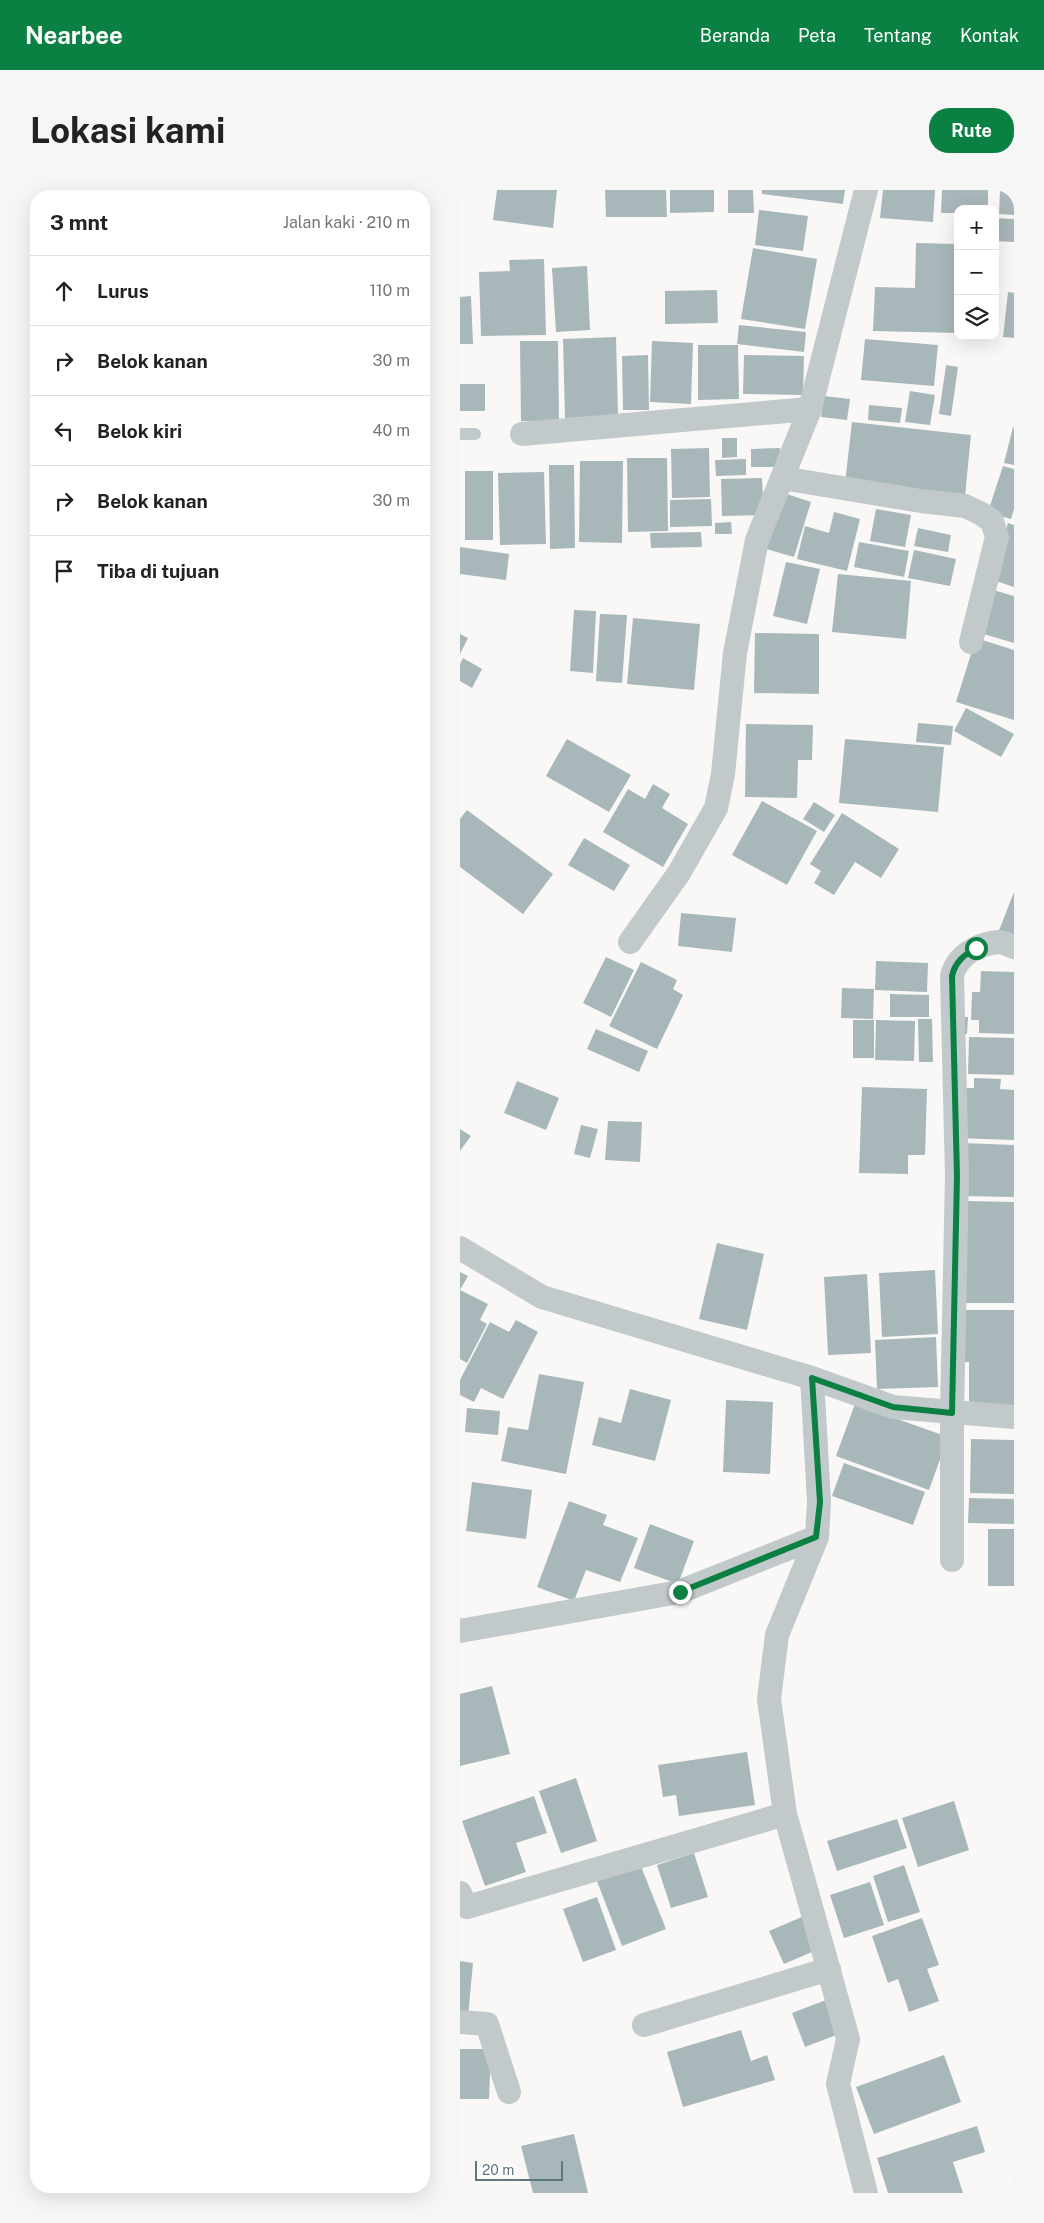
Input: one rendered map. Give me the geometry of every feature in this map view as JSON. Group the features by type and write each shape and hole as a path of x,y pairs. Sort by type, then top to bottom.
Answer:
{"street":[{"path":"630,942 680,873 716,808 723,774 735,653 756,540 810,409 866,190"},
{"path":"522,434 810,409"},
{"path":"782,478 922,501 965,506 992,521 997,537 971,642"},
{"path":"952,1560 952,1413 957,1176 952,976 954,967 964,955 976,948 1000,942 1014,947"},
{"path":"460,1248 542,1297 812,1378 893,1407 1014,1417"},
{"path":"812,1378 820,1502 816,1537 776,1635 769,1700 785,1814 848,2039 838,2084 866,2193"},
{"path":"460,1631 680,1592 816,1537"},
{"path":"460,1893 467,1907 785,1814"},
{"path":"644,2025 829,1968"},
{"path":"460,2022 487,2024 509,2092"}],"lane":[{"path":"460,434 474,434"}],"building":[{"path":"497,190 557,190 553,228 493,220"},
{"path":"605,190 666,190 667,217 606,217"},
{"path":"670,190 714,190 714,212 670,213"},
{"path":"728,190 753,190 754,213 728,213"},
{"path":"762,190 845,190 843,204 762,194"},
{"path":"883,190 935,190 933,222 880,218"},
{"path":"942,190 988,190 988,205 954,205 954,213 941,213"},
{"path":"1000,190 1014,190 1014,215 999,214"},
{"path":"759,210 808,216 803,251 755,245"},
{"path":"999,218 1014,219 1014,242 999,241"},
{"path":"916,243 954,244 954,333 873,331 875,287 915,288"},
{"path":"753,248 817,259 805,329 741,319"},
{"path":"544,259 546,335 481,336 479,272 510,271 509,260"},
{"path":"587,266 590,330 556,332 552,268"},
{"path":"717,290 718,323 665,324 665,291"},
{"path":"1008,292 1014,293 1014,338 1003,337"},
{"path":"471,296 473,344 460,344 460,297"},
{"path":"739,325 806,332 804,352 737,344"},
{"path":"616,337 618,416 565,418 563,339"},
{"path":"865,339 938,345 934,386 861,380"},
{"path":"520,341 558,341 559,421 521,421"},
{"path":"652,341 693,343 691,404 650,402"},
{"path":"698,345 738,345 739,399 698,400"},
{"path":"648,355 649,410 623,410 622,356"},
{"path":"744,355 804,356 803,395 743,394"},
{"path":"946,365 958,367 951,416 939,414"},
{"path":"460,384 485,384 485,411 460,411"},
{"path":"910,391 935,395 930,425 905,422"},
{"path":"824,396 850,399 847,420 821,417"},
{"path":"869,405 902,408 900,423 868,420"},
{"path":"852,422 971,435 965,496 845,483"},
{"path":"1014,428 1014,465 1004,463"},
{"path":"722,438 737,438 737,457 722,458"},
{"path":"709,448 710,497 672,498 671,449"},
{"path":"780,448 780,467 751,467 751,449"},
{"path":"627,458 667,458 668,531 628,532"},
{"path":"746,459 746,475 716,476 715,460"},
{"path":"580,461 623,461 622,543 579,542"},
{"path":"549,465 574,465 575,548 550,549"},
{"path":"1003,466 1014,469 1014,509 1011,519 988,512"},
{"path":"465,471 493,471 493,540 465,540"},
{"path":"544,472 546,544 500,545 498,473"},
{"path":"762,478 764,515 722,516 721,479"},
{"path":"784,493 811,502 794,557 766,549"},
{"path":"711,499 712,526 670,527 670,500"},
{"path":"876,509 911,515 905,547 870,541"},
{"path":"834,512 860,519 847,571 797,559 805,526 829,533"},
{"path":"731,522 732,534 715,534 715,523"},
{"path":"1008,523 1014,525 1014,587 990,579"},
{"path":"918,528 951,535 948,552 914,546"},
{"path":"701,532 702,547 651,548 650,533"},
{"path":"859,542 909,551 904,577 854,567"},
{"path":"460,547 509,554 506,580 460,574"},
{"path":"914,550 956,559 950,586 908,578"},
{"path":"786,562 820,569 807,624 773,616"},
{"path":"838,574 911,581 906,639 832,632"},
{"path":"993,590 1014,596 1014,643 980,633"},
{"path":"574,610 596,611 593,673 570,671"},
{"path":"600,614 627,615 622,683 596,681"},
{"path":"633,618 700,624 694,690 627,684"},
{"path":"755,633 819,634 819,694 754,693"},
{"path":"460,634 468,638 460,654"},
{"path":"976,638 1014,650 1014,720 956,702"},
{"path":"463,658 482,669 472,688 460,681 460,664"},
{"path":"966,708 1014,734 1001,757 954,731"},
{"path":"918,723 953,726 951,745 916,742"},
{"path":"746,724 813,725 812,760 798,760 797,798 745,797"},
{"path":"567,739 631,775 609,812 546,776"},
{"path":"845,739 944,747 938,812 839,803"},
{"path":"653,784 670,794 662,808 688,824 663,867 603,832 628,789 645,799"},
{"path":"762,801 817,831 787,885 732,855"},
{"path":"814,802 835,815 824,832 803,819"},
{"path":"467,810 553,874 523,914 460,867 460,819"},
{"path":"842,813 899,849 881,878 855,862 834,895 814,883 821,871 810,864"},
{"path":"584,838 630,865 614,891 568,865"},
{"path":"1014,892 1014,939 998,933"},
{"path":"681,913 736,918 732,952 678,946"},
{"path":"606,957 634,970 611,1017 583,1003"},
{"path":"876,961 928,963 927,992 875,990"},
{"path":"641,962 677,980 673,989 683,995 657,1049 609,1026"},
{"path":"981,971 1014,972 1014,1034 979,1033 979,1020 971,1020 972,992 980,992"},
{"path":"842,988 874,989 873,1019 841,1018"},
{"path":"890,994 929,995 929,1017 890,1017"},
{"path":"956,1017 968,1017 967,1034 956,1034"},
{"path":"918,1019 932,1019 933,1062 919,1062"},
{"path":"853,1020 874,1020 874,1058 853,1058"},
{"path":"876,1020 915,1021 914,1061 875,1060"},
{"path":"596,1029 648,1051 639,1072 587,1049"},
{"path":"969,1037 1014,1038 1014,1075 968,1074"},
{"path":"974,1078 1001,1079 1000,1089 1014,1090 1014,1140 956,1138 958,1088 974,1088"},
{"path":"517,1081 559,1098 546,1130 504,1113"},
{"path":"862,1087 927,1089 925,1155 908,1155 908,1174 859,1173"},
{"path":"608,1121 642,1122 640,1162 605,1160"},
{"path":"581,1125 598,1129 590,1158 574,1154"},
{"path":"460,1129 471,1136 460,1151"},
{"path":"961,1143 1014,1145 1014,1197 959,1196"},
{"path":"967,1201 1014,1202 1014,1303 965,1303"},
{"path":"717,1243 764,1254 747,1330 699,1319"},
{"path":"935,1270 938,1334 882,1337 879,1273"},
{"path":"460,1272 468,1276 460,1290"},
{"path":"867,1274 871,1353 828,1355 824,1277"},
{"path":"460,1290 488,1304 480,1320 487,1324 467,1363 460,1359"},
{"path":"959,1310 1014,1310 1014,1411 969,1411 969,1362 959,1362"},
{"path":"516,1320 538,1332 503,1399 481,1388 474,1402 460,1395 460,1380 490,1322 509,1332"},
{"path":"936,1337 938,1387 877,1389 875,1340"},
{"path":"539,1374 584,1382 566,1474 501,1461 508,1427 528,1430"},
{"path":"630,1389 671,1400 655,1461 592,1445 599,1417 621,1423"},
{"path":"726,1400 773,1402 770,1474 723,1472"},
{"path":"855,1404 948,1437 929,1490 836,1456"},
{"path":"467,1408 500,1411 498,1435 465,1432"},
{"path":"971,1439 1014,1440 1014,1494 970,1493"},
{"path":"844,1463 925,1492 913,1525 832,1496"},
{"path":"472,1482 532,1490 526,1539 466,1531"},
{"path":"969,1498 1014,1499 1014,1524 968,1523"},
{"path":"569,1501 607,1515 603,1525 638,1538 620,1582 586,1570 574,1601 537,1587"},
{"path":"650,1524 694,1541 678,1584 634,1568"},
{"path":"988,1529 1014,1529 1014,1586 988,1586"},
{"path":"492,1686 510,1754 460,1766 460,1694"},
{"path":"747,1752 755,1805 679,1816 676,1795 663,1797 658,1765"},
{"path":"576,1778 597,1841 561,1853 539,1791"},
{"path":"534,1796 547,1833 516,1843 526,1872 485,1886 462,1821"},
{"path":"954,1801 969,1850 918,1867 902,1818"},
{"path":"897,1819 907,1848 837,1871 827,1841"},
{"path":"694,1853 708,1897 671,1908 657,1865"},
{"path":"638,1859 666,1929 622,1946 595,1876"},
{"path":"904,1865 920,1912 888,1922 873,1876"},
{"path":"870,1882 884,1925 844,1938 830,1895"},
{"path":"597,1897 616,1950 583,1962 563,1909"},
{"path":"804,1916 819,1949 784,1964 769,1931"},
{"path":"922,1918 939,1965 927,1969 939,2001 909,2012 898,1979 888,1983 872,1936"},
{"path":"460,1961 473,1963 468,2017 460,2017"},
{"path":"826,2000 839,2034 805,2047 792,2013"},
{"path":"741,2030 751,2061 767,2055 775,2080 683,2107 667,2052"},
{"path":"460,2049 491,2049 489,2099 460,2099"},
{"path":"944,2055 961,2102 874,2134 856,2087"},
{"path":"977,2126 985,2152 953,2162 963,2193 888,2193 877,2158"},
{"path":"574,2134 588,2193 533,2193 521,2146"}],"route":[{"path":"680,1592 816,1537 820,1502 812,1378 893,1407 952,1413 957,1176 952,976 954,967 964,955 976,948"}]}
